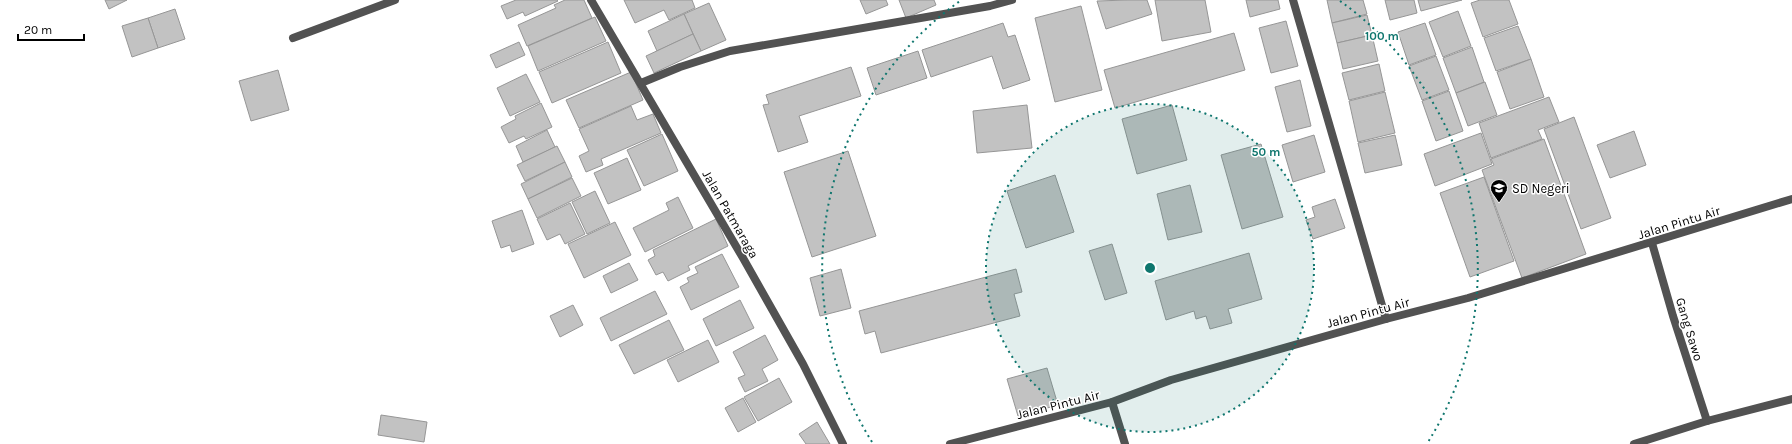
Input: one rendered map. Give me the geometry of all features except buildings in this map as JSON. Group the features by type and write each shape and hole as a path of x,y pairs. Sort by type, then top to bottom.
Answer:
{"street":[{"path":"293,38 395,0"},
{"name":"Jalan Patmaraga","path":"591,0 618,47 641,82 803,364 843,444"},
{"path":"641,82 680,67 730,51 988,3 1012,0"},
{"path":"1293,0 1386,319"},
{"name":"Jalan Pintu Air","path":"950,444 1112,402 1171,380 1386,319 1468,298 1792,199"},
{"name":"Gang Sawo","path":"1652,243 1673,316 1707,421"},
{"path":"1634,444 1707,421 1792,398"},
{"path":"1112,402 1125,444"}],"place":[{"name":"SD Negeri","path":"1499,203"}]}
